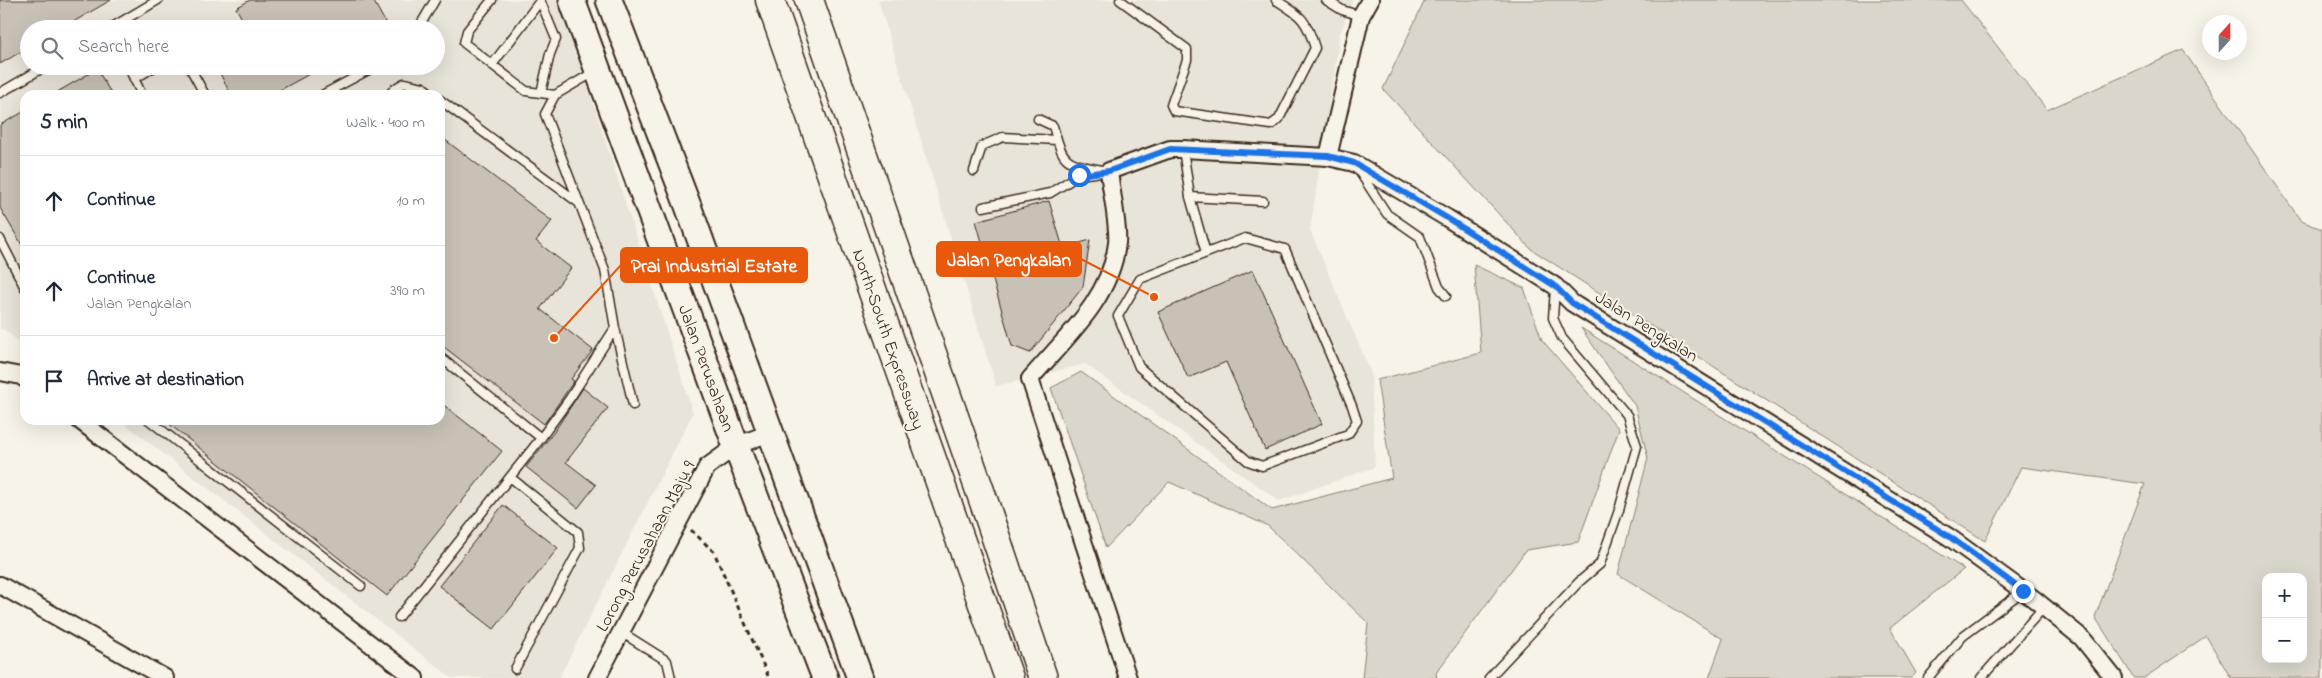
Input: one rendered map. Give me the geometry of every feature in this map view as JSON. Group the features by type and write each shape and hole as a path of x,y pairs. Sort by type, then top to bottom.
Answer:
{"highway":[{"name":"North–South Expressway","path":"770,0 1009,678"},
{"name":"North–South Expressway","path":"809,0 986,508 1043,678"}],"main road":[{"name":"Jalan Perusahaan","path":"572,0 736,446 825,678"},
{"name":"Jalan Perusahaan","path":"609,0 688,206 769,434 858,673"}],"street":[{"path":"1328,156 1361,16 1370,0"},
{"name":"Jalan Pengkalan","path":"1109,171 1170,149 1328,156 1354,163 1447,218 1555,286 1572,303 1950,537 2044,607 2082,638 2114,678"},
{"path":"1109,171 1117,243 1106,282 1079,325 1030,379 1128,678"},
{"path":"0,372 20,376"},
{"path":"85,425 414,678"},
{"name":"Lorong Perusahaan Maju 9","path":"597,678 707,467 736,446 769,434"},
{"path":"0,585 165,678"}],"lane":[{"path":"125,20 158,0"},
{"path":"424,20 436,0"},
{"path":"492,0 467,31 464,43 526,91 555,95"},
{"path":"492,65 540,0"},
{"path":"540,0 556,39 550,54 541,93"},
{"path":"1120,0 1187,49 1187,60 1171,105 1174,111 1271,125 1279,119 1315,48 1309,27 1301,16 1276,0"},
{"path":"1326,0 1342,10 1361,16"},
{"path":"597,70 555,95 545,114 605,270 615,328 634,405"},
{"path":"0,93 31,75"},
{"path":"132,75 140,90"},
{"path":"134,78 140,75"},
{"path":"194,75 202,90"},
{"path":"331,90 359,75"},
{"path":"393,90 404,83 423,87 427,90"},
{"path":"445,104 579,203"},
{"path":"1038,119 1053,126 1064,158 1080,166 1109,171"},
{"path":"974,170 982,146 1003,137 1057,140"},
{"path":"1183,149 1190,197 1206,253"},
{"path":"1354,163 1387,214 1420,237 1439,287 1446,296"},
{"path":"983,207 1050,193 1079,175 1109,171"},
{"path":"1190,197 1263,202"},
{"path":"1245,238 1286,248 1352,406 1357,421 1348,434 1262,466 1248,460 1139,367 1118,316 1140,279 1206,253 1245,238"},
{"path":"0,239 20,278"},
{"path":"1490,678 1578,582 1600,564 1619,510 1637,446 1627,415 1562,338 1553,318 1555,286"},
{"path":"399,617 541,438 570,398 615,328"},
{"path":"445,362 541,438"},
{"path":"155,425 362,586"},
{"path":"510,477 578,532 580,548 516,669"},
{"path":"1928,678 1963,636 2023,591"},
{"path":"1981,678 2044,607"},
{"path":"621,632 667,661 671,678"}],"path":[{"path":"679,520 714,552 769,678"}],"shaded area":[{"path":"0,0 560,0 693,413 559,678 452,678 126,425 445,425 445,90 20,90 20,342 3,329 0,329"},
{"path":"878,0 1353,0 1340,34 1310,230 1371,373 1375,467 1279,501 1085,364 996,386"},
{"path":"1425,0 1961,0 2047,110 2183,50 2301,221 2322,229 2322,678 2231,678 2206,636 2144,678 2134,678 2095,617 2145,484 2021,467 1985,541 1531,249 1383,89"},
{"path":"1474,265 1524,288 1542,340 1619,429 1578,542 1526,550 1436,673 1437,678 1362,678 1368,623 1268,526 1169,482 1106,548 1051,388 1081,372 1272,510 1392,478 1377,380 1481,353"},
{"path":"1581,328 1964,569 1890,628 1916,673 1911,678 1709,678 1723,639 1618,574 1648,458 1635,406"}],"building":[{"path":"0,0 111,0 77,20 20,20 20,52 0,64"},
{"path":"250,0 373,0 384,20 243,20 236,8"},
{"path":"87,75 100,75 109,90 61,90"},
{"path":"221,75 308,75 280,90 228,90"},
{"path":"20,114 20,242 0,208 0,125"},
{"path":"445,140 552,221 536,241 571,268 540,309 593,350 571,379 574,381 544,424 445,348"},
{"path":"1049,201 1063,248 1090,240 1083,287 1030,353 1012,346 976,221"},
{"path":"1253,270 1322,424 1265,450 1226,362 1188,378 1158,312"},
{"path":"583,388 608,408 566,462 596,485 578,508 526,467 554,432"},
{"path":"445,406 502,451 387,596 170,425 445,425"},
{"path":"503,505 558,548 494,629 439,586"}],"place":[{"name":"Jalan Pengkalan","path":"1154,297"},
{"name":"Prai Industrial Estate","path":"554,338"}],"route":[{"path":"1079,175 1109,171 1170,149 1328,156 1354,163 1447,218 1555,286 1572,303 1950,537 2023,591"}]}
